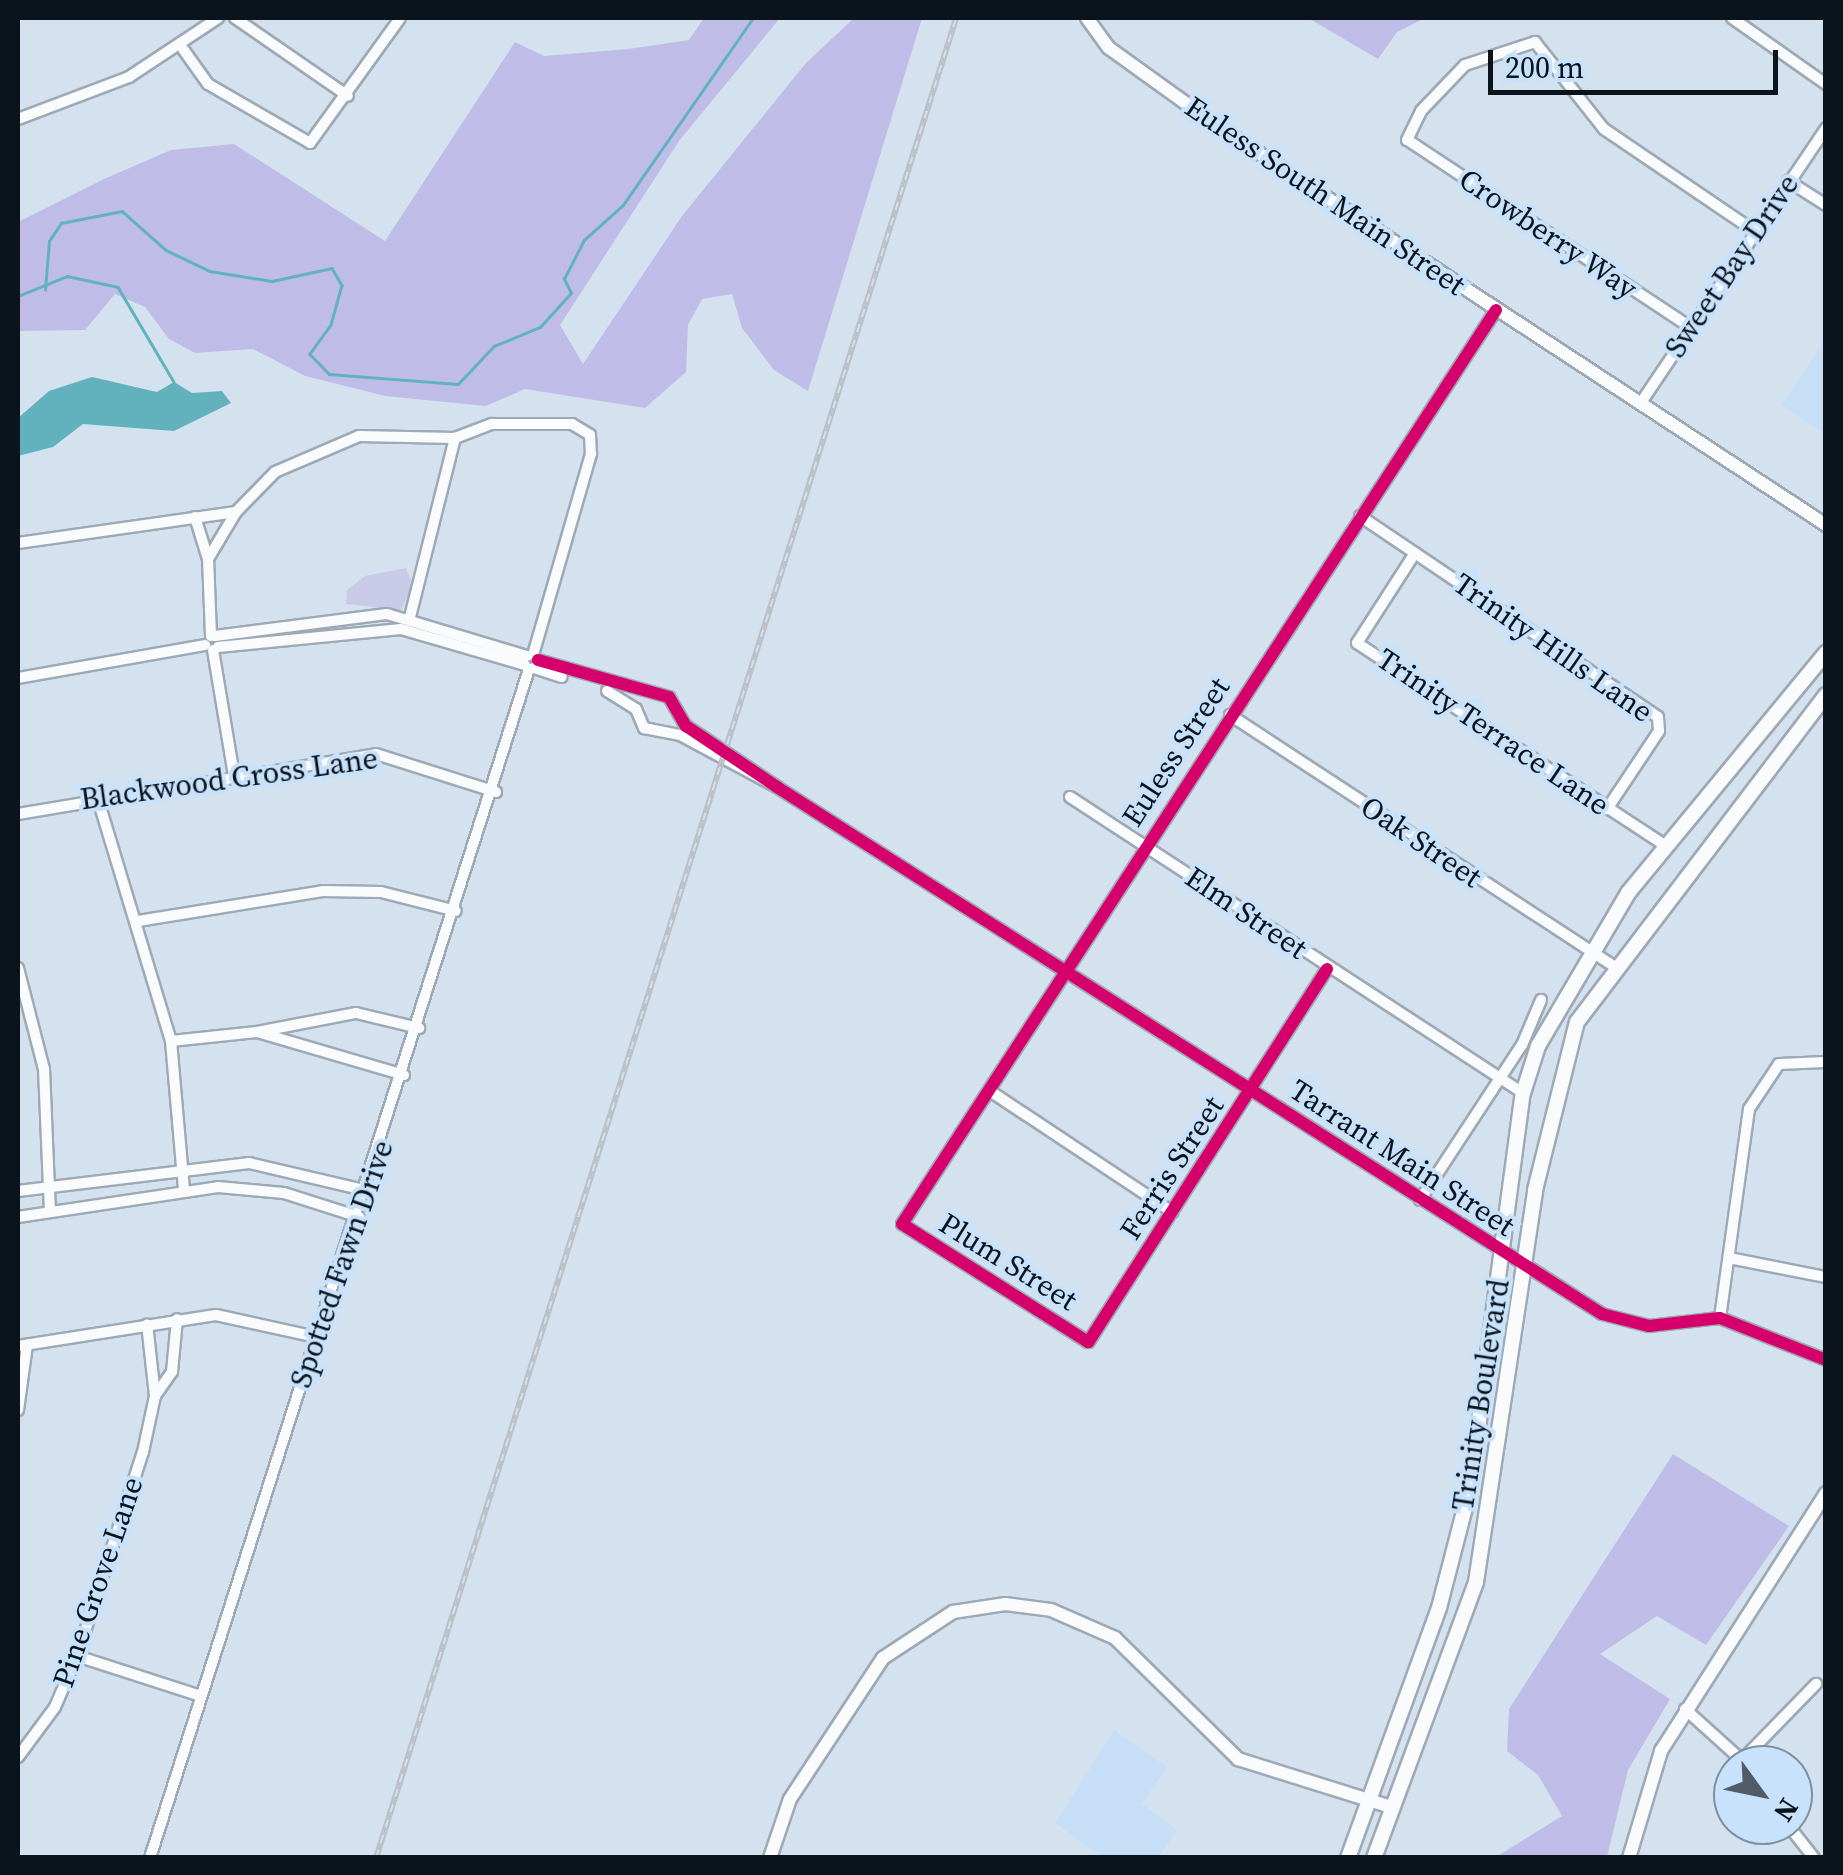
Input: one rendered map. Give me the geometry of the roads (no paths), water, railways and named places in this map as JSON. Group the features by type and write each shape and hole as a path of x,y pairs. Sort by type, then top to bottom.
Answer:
{"main road":[{"name":"Trinity Boulevard","path":"1348,1858 1363,1800 1451,1569 1502,1252 1523,1093 1589,954 1668,846 1826,653"},
{"name":"Trinity Boulevard","path":"1374,1858 1388,1806 1476,1582 1562,1066 1613,966 1826,694"}],"street":[{"path":"18,120 183,48 218,18"},
{"path":"235,18 348,96"},
{"path":"183,48 208,84 300,142 320,137 400,18"},
{"name":"Euless South Main Street","path":"1086,18 1130,65 1826,525"},
{"path":"1732,18 1826,84"},
{"name":"Crowberry Way","path":"1690,328 1407,140 1465,64 1535,42 1604,129 1754,231"},
{"name":"Sweet Bay Drive","path":"1640,404 1826,128"},
{"path":"1788,181 1826,204"},
{"name":"Euless Street","path":"902,1224 1496,310"},
{"name":"Spotted Fawn Drive","path":"150,1858 496,792 591,454 586,430 492,424 455,438"},
{"path":"208,559 236,512 276,472 338,442 386,433 455,438 407,630"},
{"path":"18,543 236,512"},
{"name":"Trinity Hills Lane","path":"1360,516 1658,716 1660,731 1607,809"},
{"path":"195,517 208,559 213,643 234,775"},
{"name":"Trinity Terrace Lane","path":"1415,553 1357,643 1668,846"},
{"path":"18,678 213,643 410,617 531,662 636,709 644,728 680,735 724,755"},
{"path":"213,643 407,630 643,696 669,697 686,726 724,755"},
{"path":"636,709 643,696"},
{"name":"Oak Street","path":"1230,714 1589,954 1613,966"},
{"name":"Blackwood Cross Lane","path":"18,814 98,796 376,754 496,792"},
{"name":"Tarrant Main Street","path":"724,755 1526,1268 1635,1325 1720,1318 1826,1360"},
{"path":"98,796 138,921 170,1041 184,1190"},
{"name":"Elm Street","path":"1070,797 1523,1093"},
{"path":"138,921 324,890 381,892 456,911"},
{"path":"18,968 44,1069 50,1212"},
{"name":"Ferris Street","path":"1088,1342 1328,969"},
{"path":"1420,1200 1497,1078 1540,1000"},
{"path":"170,1041 257,1032 356,1013 419,1028"},
{"path":"257,1032 404,1075"},
{"path":"1720,1318 1749,1109 1779,1064 1826,1062"},
{"path":"990,1092 1172,1212"},
{"path":"18,1191 182,1166 272,1164 368,1191"},
{"path":"18,1217 184,1190 254,1188 359,1218"},
{"name":"Plum Street","path":"902,1224 1088,1342"},
{"path":"1728,1258 1826,1277"},
{"path":"18,1410 22,1345 177,1319 231,1317 316,1337"},
{"name":"Pine Grove Lane","path":"18,1757 56,1707 76,1656 155,1396 172,1372 177,1319"},
{"name":"Pine Grove Lane","path":"147,1324 155,1396"},
{"path":"1629,1858 1684,1709 1826,1492"},
{"path":"770,1858 790,1798 871,1672 921,1628 970,1607 1027,1606 1100,1629 1238,1758 1388,1806"},
{"path":"76,1656 201,1696"},
{"path":"1760,1745 1816,1684"},
{"path":"1684,1709 1725,1745"}],"waterway":[{"path":"45,290 49,241 61,223 122,211 166,250 210,271 272,281 332,268 342,285 331,325 310,354 329,374 458,384 494,346 540,327 571,293 564,279 584,240 623,205 753,18"},
{"path":"18,296 67,276 118,287 174,382"}],"railway":[{"path":"376,1858 956,18"}]}
